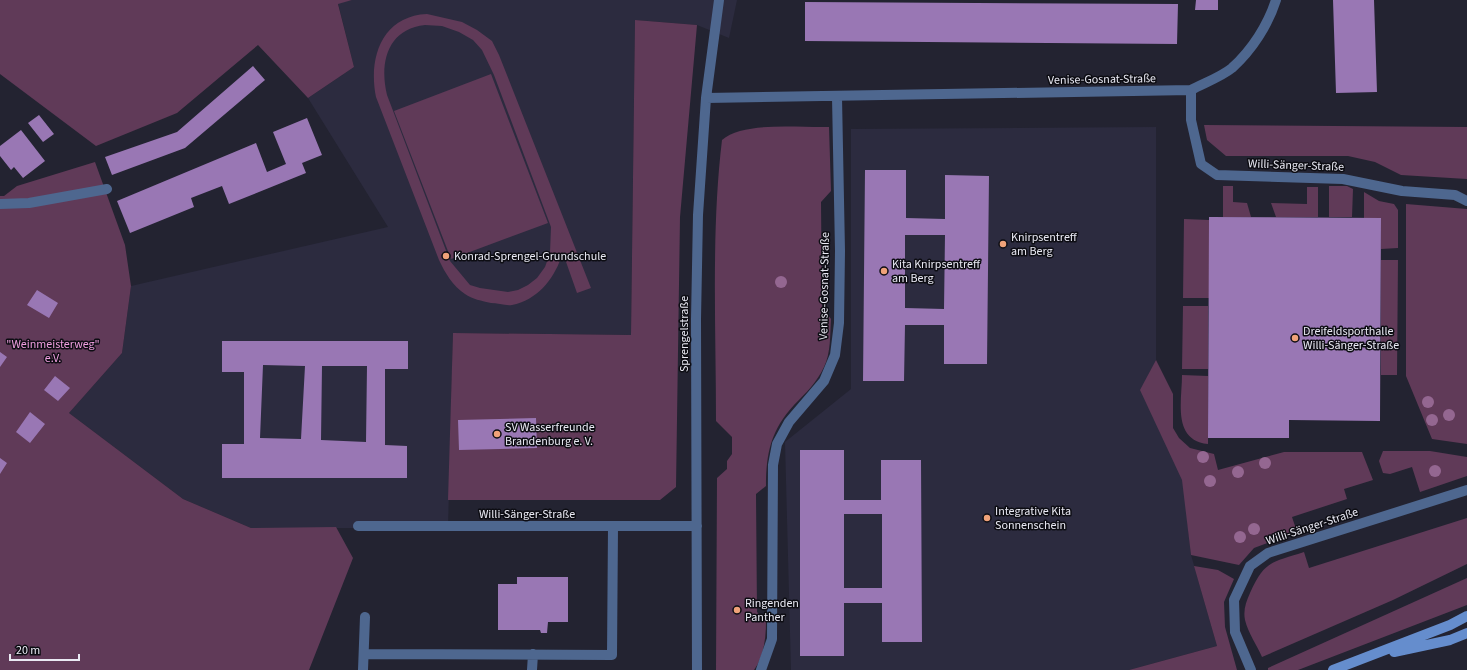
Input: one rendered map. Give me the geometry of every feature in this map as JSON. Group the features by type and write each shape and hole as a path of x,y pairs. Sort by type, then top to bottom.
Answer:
{"main road":[{"path":"1333,670 1450,625 1467,616"},
{"path":"1363,659 1450,640 1467,633"}],"street":[{"name":"Sprengelstraße","path":"697,670 698,223 706,98 719,0"},
{"name":"Venise-Gosnat-Straße","path":"706,98 1191,90 1232,68 1258,38 1271,14 1276,0"},
{"name":"Willi-Sänger-Straße","path":"1191,90 1191,120 1201,164 1217,175 1343,179 1402,190 1455,195 1467,201"},
{"name":"Venise-Gosnat-Straße","path":"761,670 772,639 773,466 777,444 789,422 824,381 836,349 839,323 840,251 837,97"},
{"path":"0,204 29,203 108,189"},
{"name":"Willi-Sänger-Straße","path":"1251,670 1235,632 1234,600 1250,566 1268,553 1467,490"},
{"name":"Willi-Sänger-Straße","path":"358,526 697,526"},
{"path":"364,654 612,655 612,527"},
{"path":"363,670 365,617"},
{"path":"532,670 533,654"}],"shaded area":[{"name":"Konrad-Sprengel-Grundschule","path":"352,0 737,0 729,38 697,25 635,20 631,335 453,333 448,528 251,528 183,499 69,413 122,353 131,286 388,227 308,98 354,67 338,3"},
{"path":"1156,127 1156,360 1141,391 1183,480 1191,555 1217,646 1129,670 791,670 785,442 851,389 851,129"}],"green space":[{"path":"0,0 352,0 338,4 354,67 308,98 258,45 177,113 96,146 0,74"},
{"path":"427,14 462,22 477,30 492,41 499,55 591,288 577,293 565,259 561,258 549,281 543,288 529,299 512,305 477,300 465,294 453,283 447,274 439,260 376,97 374,68 377,54 382,42 389,31 399,22 412,17","holes":["425,25 442,26 459,32 473,40 482,50 494,75 551,227 550,253 545,267 537,278 518,290 508,292 470,285 450,261 387,95 384,71 389,49 395,40 402,33 412,28"]},
{"path":"635,20 697,25 680,217 676,487 660,500 448,500 453,333 631,335"},
{"path":"491,74 548,223 451,259 394,111"},
{"path":"1204,125 1467,127 1467,179 1401,175 1375,162 1348,156 1226,156 1207,140"},
{"path":"829,127 831,191 821,202 822,307 831,319 828,356 818,378 786,414 775,433 771,442 767,463 766,486 756,494 757,612 766,621 766,634 760,659 754,670 716,670 717,478 727,469 727,461 732,454 732,437 716,421 715,245 716,209 722,140 731,134 757,128"},
{"name":"\"Weinmeisterweg\" e.V.","path":"95,162 125,245 131,286 122,353 69,413 183,499 251,528 336,527 353,558 309,670 0,670 0,196 4,196 17,186"},
{"path":"1223,186 1233,186 1233,202 1247,203 1251,217 1223,217"},
{"path":"1329,186 1347,186 1353,189 1352,217 1329,217"},
{"path":"1307,187 1318,187 1318,217 1276,217 1271,203 1307,204"},
{"path":"1364,192 1379,201 1394,204 1398,210 1398,248 1381,249 1381,218 1364,218"},
{"path":"1406,204 1467,209 1467,444 1432,439 1406,376"},
{"path":"1184,219 1209,220 1209,298 1183,298"},
{"path":"1381,260 1398,260 1397,375 1381,375"},
{"path":"1183,306 1208,306 1208,369 1182,369"},
{"path":"1156,360 1173,394 1173,428 1179,438 1190,448 1214,454 1218,470 1284,452 1362,452 1373,480 1344,489 1347,499 1292,517 1297,532 1254,548 1239,565 1191,555 1182,480 1140,390"},
{"path":"1182,375 1208,376 1208,444 1197,441 1189,435 1184,427 1181,407"},
{"path":"1383,451 1430,451 1467,457 1467,476 1420,492 1412,467 1390,474 1383,473 1379,461"},
{"path":"1467,518 1467,564 1393,600 1262,657 1246,625 1244,616 1247,600 1255,582 1265,568 1270,564 1304,552 1309,568"},
{"path":"1194,566 1218,570 1234,579 1224,602 1225,627 1237,670 1129,670 1217,646"},
{"path":"1467,578 1467,605 1298,670 1268,670 1268,668"}],"building":[{"path":"1196,0 1218,0 1218,10 1195,10"},
{"path":"1333,0 1374,0 1377,92 1336,93"},
{"path":"805,2 1178,4 1177,44 805,41"},
{"path":"253,66 265,80 185,148 112,175 105,157 177,132"},
{"path":"39,115 54,134 43,142 28,123"},
{"path":"307,118 322,155 302,163 306,173 229,204 222,186 191,198 194,207 130,233 117,201 256,143 267,172 286,164 273,132"},
{"path":"21,130 45,161 23,178 14,167 11,170 0,156 0,146"},
{"path":"865,170 906,170 906,218 945,219 945,175 989,176 987,364 944,364 944,325 905,325 904,381 863,381","holes":["905,235 945,235 944,309 905,308"]},
{"name":"Dreifeldsporthalle Willi-Sänger-Straße","path":"1209,217 1381,218 1380,421 1289,420 1289,438 1208,438"},
{"path":"37,290 58,303 49,318 27,305"},
{"path":"222,341 408,341 408,369 385,369 385,445 407,446 407,478 222,478 222,444 244,444 244,372 222,372","holes":["263,365 305,366 301,439 260,438","322,366 367,366 366,442 321,440"]},
{"path":"0,352 7,357 0,367"},
{"path":"55,376 70,388 58,401 44,390"},
{"path":"30,412 45,424 30,443 16,432"},
{"name":"SV Wasserfreunde Brandenburg e. V.","path":"536,418 537,448 459,450 458,420"},
{"path":"800,450 844,450 844,500 881,500 881,460 921,460 922,642 882,642 882,603 844,603 844,656 800,656","holes":["844,514 882,514 882,588 844,588"]},
{"path":"0,458 7,463 0,474"},
{"path":"517,577 568,577 568,622 548,622 547,633 541,633 540,630 498,630 498,584 517,584"}],"place":[{"name":"Knirpsentreff am Berg","path":"1003,244"},
{"name":"Konrad-Sprengel-Grundschule","path":"446,256"},
{"name":"Kita Knirpsentreff am Berg","path":"884,271"},
{"name":"Dreifeldsporthalle Willi-Sänger-Straße","path":"1295,338"},
{"name":"SV Wasserfreunde Brandenburg e. V.","path":"497,434"},
{"name":"Integrative Kita Sonnenschein","path":"987,518"},
{"name":"Ringenden Panther","path":"737,610"}]}
